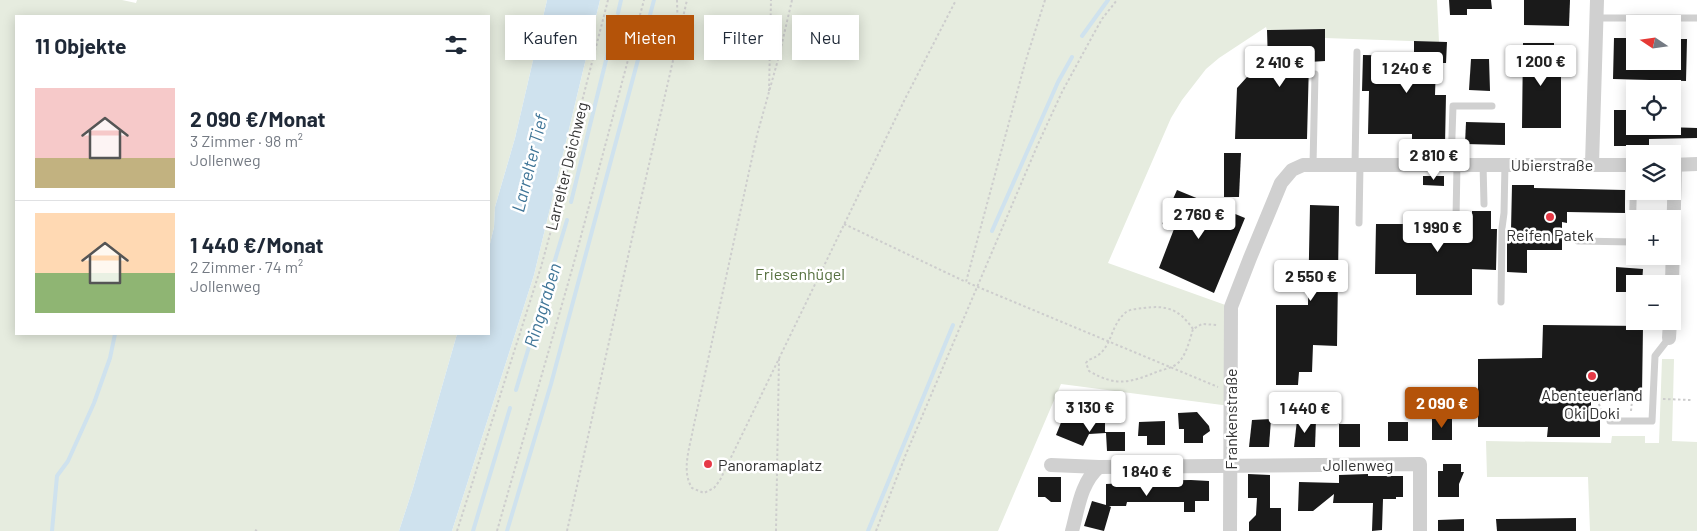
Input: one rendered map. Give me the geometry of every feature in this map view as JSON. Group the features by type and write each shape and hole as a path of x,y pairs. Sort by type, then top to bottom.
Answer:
{"street":[{"path":"1592,164 1596,0"},
{"path":"1681,165 1697,164"},
{"name":"Ubierstraße","path":"1232,307 1280,183 1285,176 1298,166 1626,165"},
{"path":"1672,275 1673,200"},
{"name":"Frankenstraße","path":"1230,531 1232,307"},
{"path":"1669,330 1669,338"},
{"name":"Jollenweg","path":"1230,465 1420,464 1420,531"},
{"path":"1051,465 1099,467 1230,465"},
{"path":"1072,531 1084,488 1093,472 1099,467"}],"lane":[{"path":"1596,18 1697,18"},
{"path":"1357,52 1359,222"},
{"path":"1313,165 1315,74"},
{"path":"1456,218 1453,106 1492,106"},
{"path":"1483,164 1484,204"},
{"path":"1501,302 1505,164"},
{"path":"1578,241 1632,242 1633,200"},
{"path":"1610,421 1652,421 1655,356 1669,338"}],"path":[{"name":"Larrelter Deichweg","path":"457,531 541,267 570,161 579,113 608,0"},
{"path":"497,531 573,266 644,0"},
{"path":"677,0 677,15"},
{"path":"684,15 688,0"},
{"path":"768,96 771,0"},
{"path":"792,0 755,145 693,429 687,476 692,488 704,493 710,492 716,485 905,99 956,0"},
{"path":"966,282 1025,63 1045,0"},
{"path":"876,531 906,454 978,287 1009,209 1062,92 1102,19 1117,0"},
{"path":"568,531 635,225 674,60"},
{"path":"844,224 966,282 1220,387 1230,389"},
{"path":"1193,329 1186,319 1171,308 1155,307 1126,311 1120,318 1103,352 1086,363 1089,371 1104,378 1127,382 1139,380 1172,367 1180,361 1189,344 1193,329 1202,324 1231,326"},
{"path":"776,531 779,356"},
{"path":"1592,401 1691,400"},
{"path":"1598,401 1603,416 1610,421"}],"green space":[{"path":"0,0 122,0 136,3 137,0 547,0 544,15 505,15 505,60 533,60 515,138 495,207 494,227 490,244 490,15 15,15 15,335 457,335 399,531 0,531"},
{"name":"Friesenhügel","path":"600,0 1437,0 1439,42 1325,38 1325,29 1267,30 1266,27 1219,58 1206,69 1182,100 1171,118 1108,263 1231,307 1230,406 1061,384 998,531 452,531 534,275 586,60 596,60 596,17"},
{"path":"1662,359 1674,359 1672,441 1697,442 1697,531 1590,531 1588,477 1487,477 1486,441 1611,443 1612,436 1645,436 1645,443 1659,443"}],"water":[{"path":"547,0 600,0 596,17 596,15 544,15"},
{"name":"Larrelter Tief","path":"533,60 586,60 534,275 452,531 399,531 457,335 490,335 490,244 494,227 495,207 515,138"}],"building":[{"path":"1449,0 1491,0 1492,9 1467,9 1467,15 1450,15"},
{"path":"1524,0 1570,0 1569,26 1524,25"},
{"path":"1325,29 1325,61 1309,62 1307,139 1235,139 1237,88 1247,77 1260,77 1261,63 1268,63 1267,30"},
{"path":"1614,38 1626,38 1626,70 1681,70 1681,39 1687,39 1686,81 1613,79"},
{"path":"1414,41 1447,42 1446,63 1436,63 1435,95 1446,95 1445,145 1412,144 1412,134 1368,134 1369,91 1362,91 1363,55 1414,56"},
{"path":"1523,43 1554,43 1554,53 1561,53 1561,128 1522,128"},
{"path":"1471,59 1489,59 1490,91 1469,90"},
{"path":"1614,110 1626,110 1626,135 1681,135 1681,127 1697,128 1697,138 1649,139 1649,145 1614,146"},
{"path":"1466,122 1505,123 1505,145 1465,144"},
{"path":"1224,153 1241,153 1239,197 1224,197"},
{"path":"1423,176 1444,176 1444,186 1423,185"},
{"path":"1512,185 1534,185 1534,188 1625,190 1625,213 1567,212 1567,223 1562,222 1562,250 1527,250 1527,273 1507,272 1507,230 1511,230"},
{"path":"1177,190 1245,218 1214,293 1159,268 1174,229 1162,224"},
{"path":"1310,205 1339,206 1337,346 1313,345 1312,372 1299,372 1298,385 1276,385 1276,305 1308,305"},
{"path":"1472,211 1491,211 1491,229 1497,229 1496,270 1472,269 1472,295 1416,295 1416,274 1375,274 1376,224 1472,224"},
{"path":"1616,267 1643,269 1643,275 1626,275 1626,292 1616,292"},
{"path":"1543,325 1626,326 1626,330 1643,330 1642,394 1591,394 1591,416 1600,416 1600,437 1547,437 1548,427 1478,427 1478,359 1542,358"},
{"path":"1197,412 1209,426 1210,431 1203,436 1203,443 1184,443 1184,429 1179,429 1178,413"},
{"path":"1064,415 1093,427 1093,419 1105,419 1105,432 1125,432 1125,451 1107,451 1106,433 1089,434 1083,446 1056,435"},
{"path":"1432,418 1452,419 1452,440 1432,440"},
{"path":"1271,419 1269,447 1249,447 1252,420"},
{"path":"1297,420 1316,420 1315,447 1294,447"},
{"path":"1165,421 1165,445 1147,445 1147,436 1138,436 1139,422"},
{"path":"1388,422 1408,422 1408,441 1388,441"},
{"path":"1339,424 1360,424 1360,447 1339,447"},
{"path":"1443,464 1461,464 1461,472 1464,472 1459,484 1459,497 1438,497 1438,471 1443,471"},
{"path":"1248,474 1270,475 1270,508 1281,508 1281,531 1249,531 1249,522 1256,515 1257,498 1248,498"},
{"path":"1368,474 1368,476 1403,476 1403,497 1383,499 1382,530 1372,531 1373,503 1333,503 1334,494 1313,511 1298,511 1299,482 1339,483 1339,475"},
{"path":"1038,477 1061,477 1061,502 1051,502 1045,497 1038,497"},
{"path":"1125,481 1209,481 1209,501 1195,501 1195,512 1184,512 1184,502 1127,502 1126,506 1109,506 1111,507 1104,531 1084,526 1092,501 1106,505 1106,484 1125,483"},
{"path":"1576,518 1576,531 1497,531 1496,519"},
{"path":"1464,519 1464,531 1438,531 1438,520"}],"waterway":[{"name":"Ringgraben","path":"618,13 621,0"},
{"path":"507,531 551,384 654,0"},
{"path":"1082,36 1108,0"},
{"path":"992,231 1058,82 1072,57"},
{"name":"Ringgraben","path":"571,202 606,60"},
{"name":"Ringgraben","path":"516,390 567,220"},
{"path":"868,531 953,325"},
{"path":"52,531 57,476 68,461 94,403 110,358 115,335"},
{"name":"Ringgraben","path":"473,531 510,408"}],"place":[{"name":"Reifen Patek","path":"1550,217"},
{"name":"Abenteuerland Oki Doki","path":"1592,376"},
{"name":"Panoramaplatz","path":"708,464"}]}
